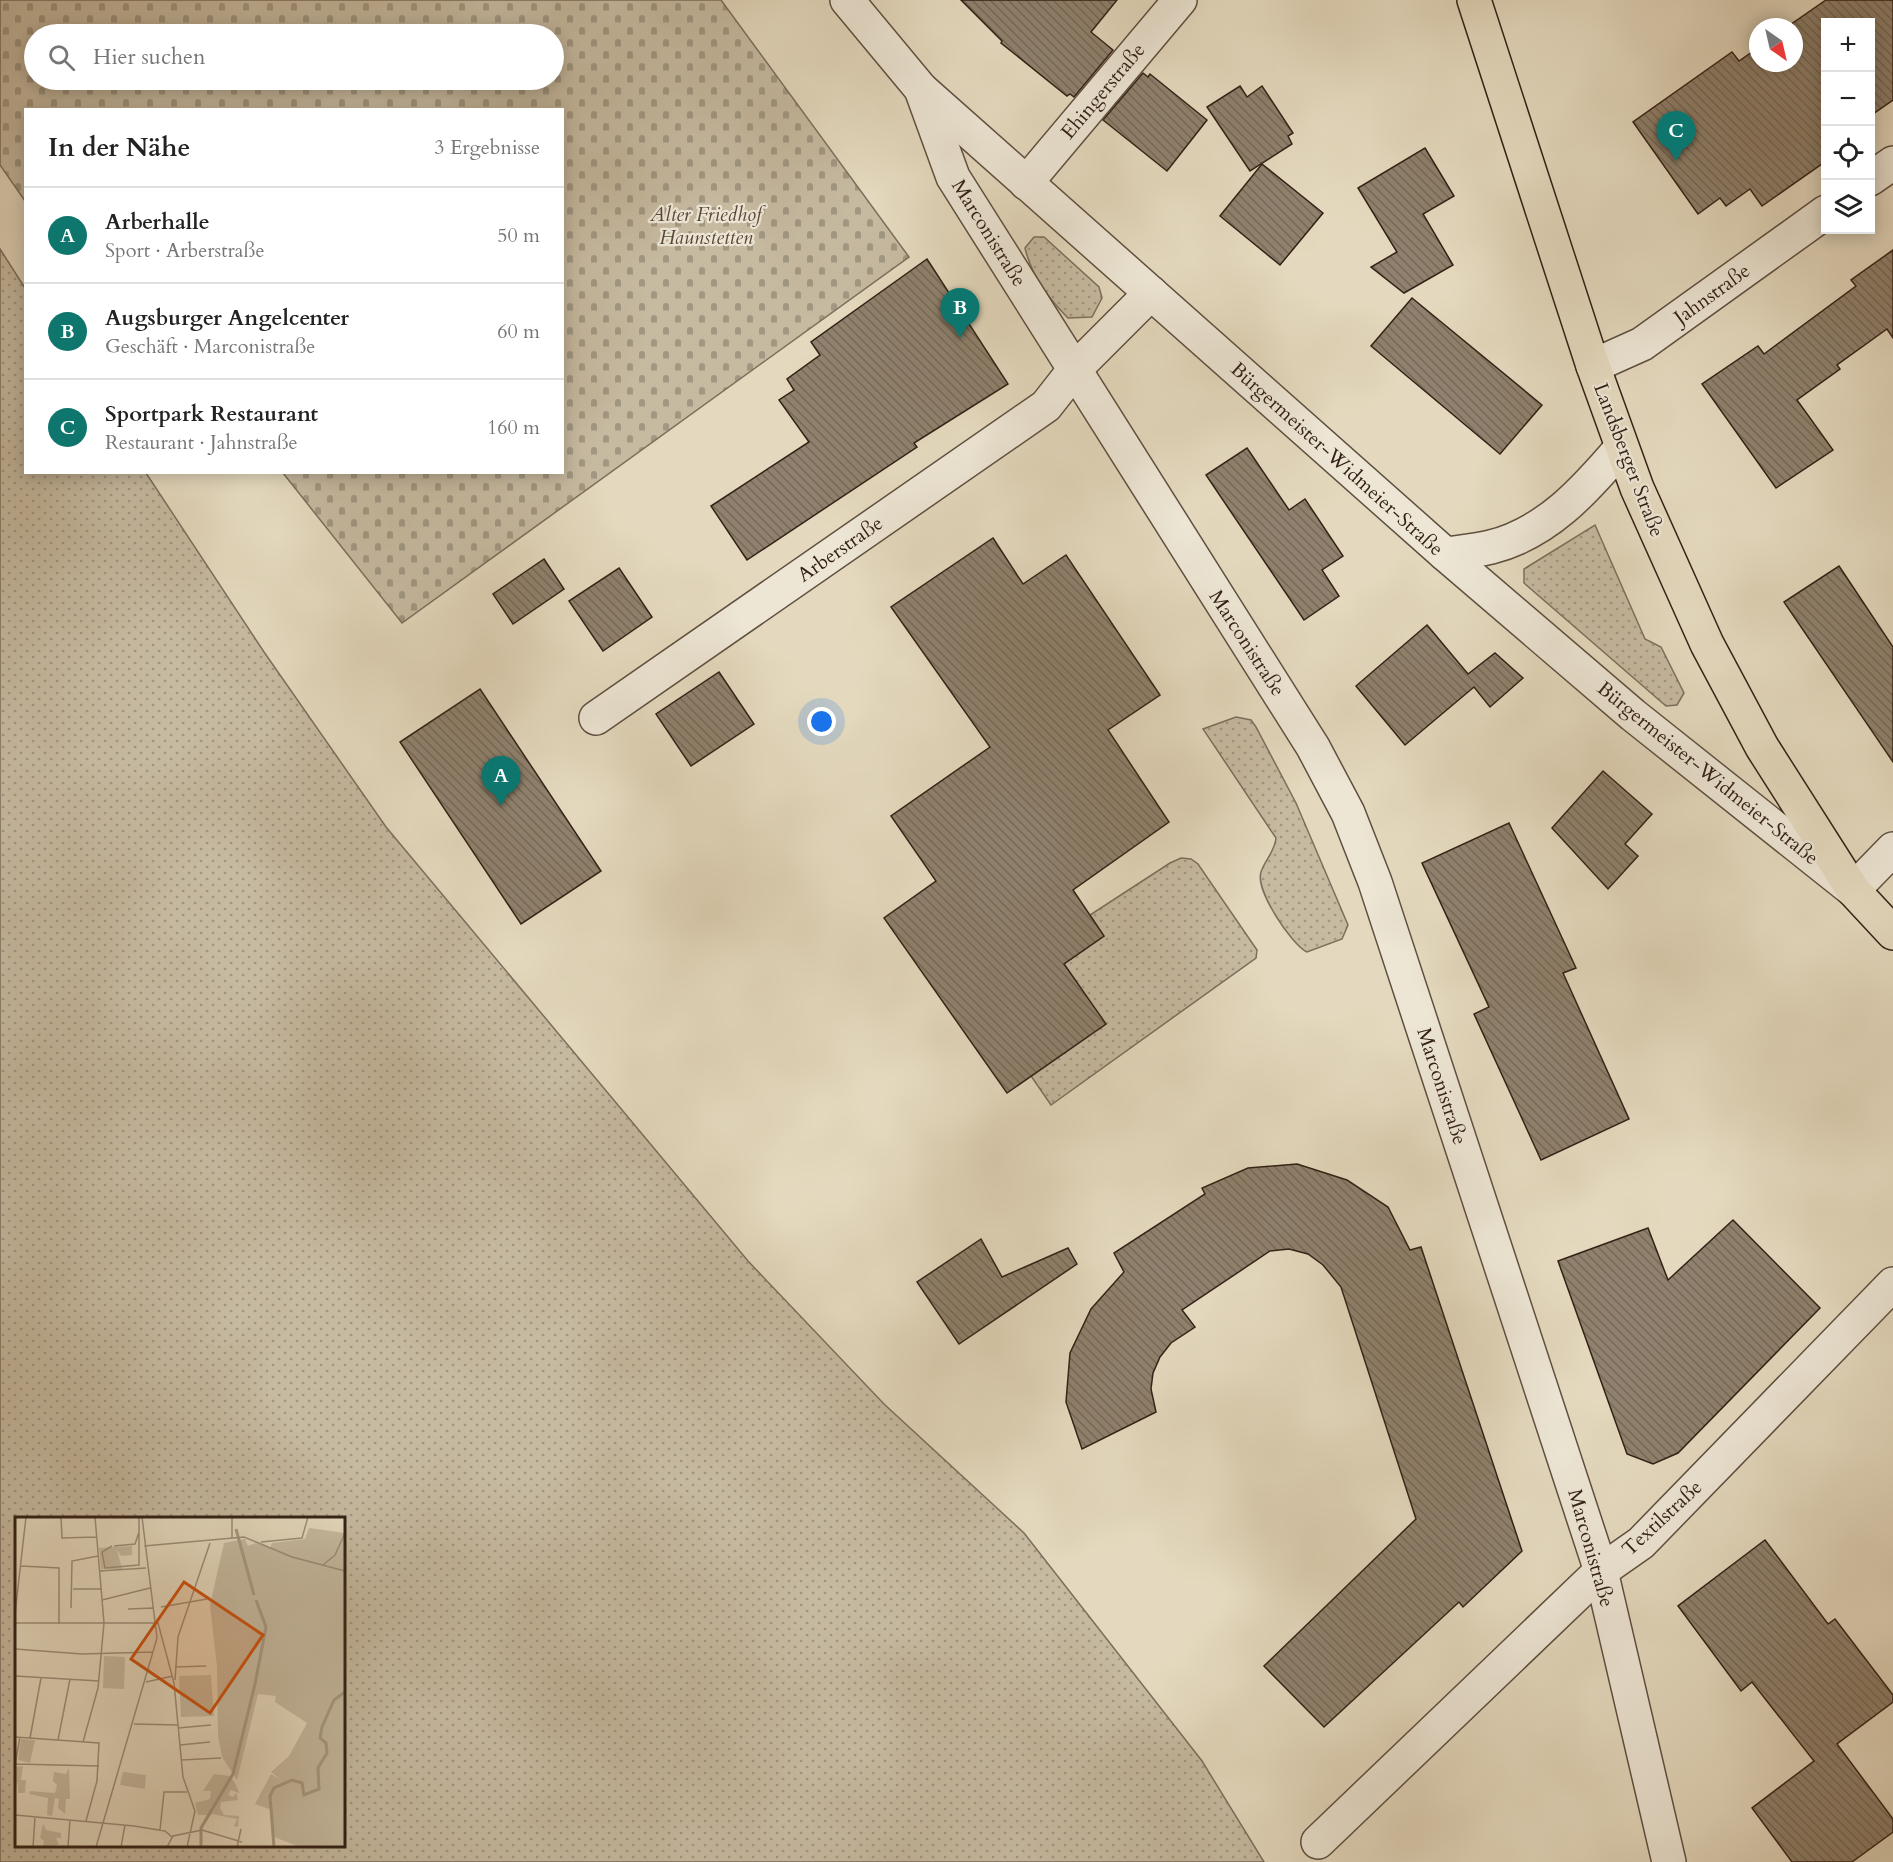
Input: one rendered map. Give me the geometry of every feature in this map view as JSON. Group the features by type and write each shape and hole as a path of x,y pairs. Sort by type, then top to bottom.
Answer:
{"main road":[{"name":"Landsberger Straße","path":"1474,0 1620,447 1707,644 1762,747 1853,890 1893,933"}],"street":[{"name":"Bürgermeister-Widmeier-Straße","path":"848,0 921,89 1445,555 1633,715 1853,890"},
{"name":"Ehingerstraße","path":"1026,183 1180,0"},
{"name":"Marconistraße","path":"921,89 953,177 1313,747 1348,813 1375,882 1601,1571 1669,1862"},
{"path":"1875,176 1893,163"},
{"name":"Jahnstraße","path":"1593,366 1642,344 1821,216"},
{"path":"1075,369 1151,292"},
{"name":"Arberstraße","path":"596,718 1046,406 1075,369"},
{"path":"1445,555 1491,547 1544,524 1588,486 1620,447"},
{"path":"1853,890 1893,849"},
{"name":"Textilstraße","path":"1318,1842 1601,1571 1641,1542 1893,1284"}],"green space":[{"name":"Alter Friedhof Haunstetten","path":"0,0 721,0 909,257 402,623 284,474 564,474 564,108 24,108 24,200 0,165"},
{"path":"1034,237 1044,237 1099,287 1102,298 1092,317 1068,318 1054,303 1036,277 1028,258 1025,248"},
{"path":"0,249 24,286 24,474 147,474 264,652 386,827 748,1261 884,1404 1024,1533 1202,1761 1264,1862 0,1862"},
{"path":"1595,525 1645,639 1661,647 1684,693 1677,705 1666,706 1524,583 1524,569"},
{"path":"1236,717 1251,720 1256,727 1296,803 1348,925 1342,939 1307,952 1292,939 1284,928 1263,891 1261,872 1274,847 1276,838 1203,729"},
{"path":"1181,858 1191,859 1198,864 1257,950 1256,958 1051,1105 1031,1076 1105,1024 1064,964 1104,936 1090,915"}],"building":[{"path":"961,0 1117,0 1091,32 1113,50 1074,97 1070,94 1067,96 1001,43 1002,41"},
{"path":"1826,0 1893,0 1893,100 1875,113 1875,18 1821,18 1821,165 1762,206 1750,189 1726,206 1720,198 1698,214 1633,122 1732,52 1739,61 1749,54 1749,72 1803,72 1803,18 1800,18"},
{"path":"1143,73 1148,77 1150,74 1207,120 1167,171 1103,120"},
{"path":"1240,86 1247,97 1262,86 1293,133 1288,136 1292,144 1250,171 1207,107"},
{"path":"1425,148 1454,196 1423,214 1453,265 1404,293 1371,267 1397,252 1358,188"},
{"path":"1262,164 1323,213 1280,265 1220,216"},
{"path":"1893,250 1893,338 1887,329 1837,365 1840,369 1797,400 1833,450 1776,488 1702,384 1758,346 1764,354 1856,286 1851,280"},
{"path":"927,259 1008,384 914,443 917,447 747,560 711,506 809,442 779,400 794,390 787,379 820,355 811,342"},
{"path":"1412,298 1542,405 1500,454 1371,346"},
{"path":"1247,448 1289,510 1305,499 1343,556 1322,570 1339,596 1304,620 1206,475"},
{"path":"993,538 1023,584 1066,555 1160,695 1108,730 1169,822 1073,890 1104,936 1064,964 1106,1024 1007,1093 884,918 936,881 891,816 990,747 891,607"},
{"path":"544,559 564,589 513,624 493,594"},
{"path":"1839,566 1893,647 1893,762 1784,602"},
{"path":"619,568 652,617 603,651 569,601"},
{"path":"1427,625 1468,674 1495,653 1523,678 1490,707 1474,687 1405,745 1356,686"},
{"path":"719,672 754,724 691,766 656,714"},
{"path":"480,689 601,871 521,924 400,742"},
{"path":"1603,771 1652,814 1625,844 1638,856 1608,889 1552,828"},
{"path":"1509,823 1576,968 1563,973 1629,1119 1541,1160 1474,1014 1489,1007 1422,863"},
{"path":"1297,1164 1347,1180 1388,1207 1410,1250 1421,1247 1522,1551 1463,1607 1459,1602 1324,1727 1264,1666 1416,1519 1341,1287 1323,1265 1308,1254 1289,1249 1270,1251 1182,1310 1195,1327 1171,1343 1160,1357 1153,1373 1151,1389 1156,1412 1082,1449 1066,1402 1070,1353 1091,1309 1124,1272 1114,1253 1205,1194 1202,1188 1248,1168"},
{"path":"1733,1220 1820,1308 1678,1453 1653,1464 1627,1454 1558,1261 1648,1228 1668,1280"},
{"path":"981,1239 1002,1277 1068,1248 1077,1264 959,1344 917,1282"},
{"path":"1765,1540 1828,1624 1835,1619 1893,1695 1893,1702 1837,1744 1893,1819 1893,1832 1852,1862 1792,1862 1752,1808 1814,1761 1752,1682 1741,1691 1678,1606"}],"place":[{"name":"Sportpark Restaurant","path":"1676,161"},
{"name":"Augsburger Angelcenter","path":"960,338"},
{"name":"Arberhalle","path":"501,806"}]}
